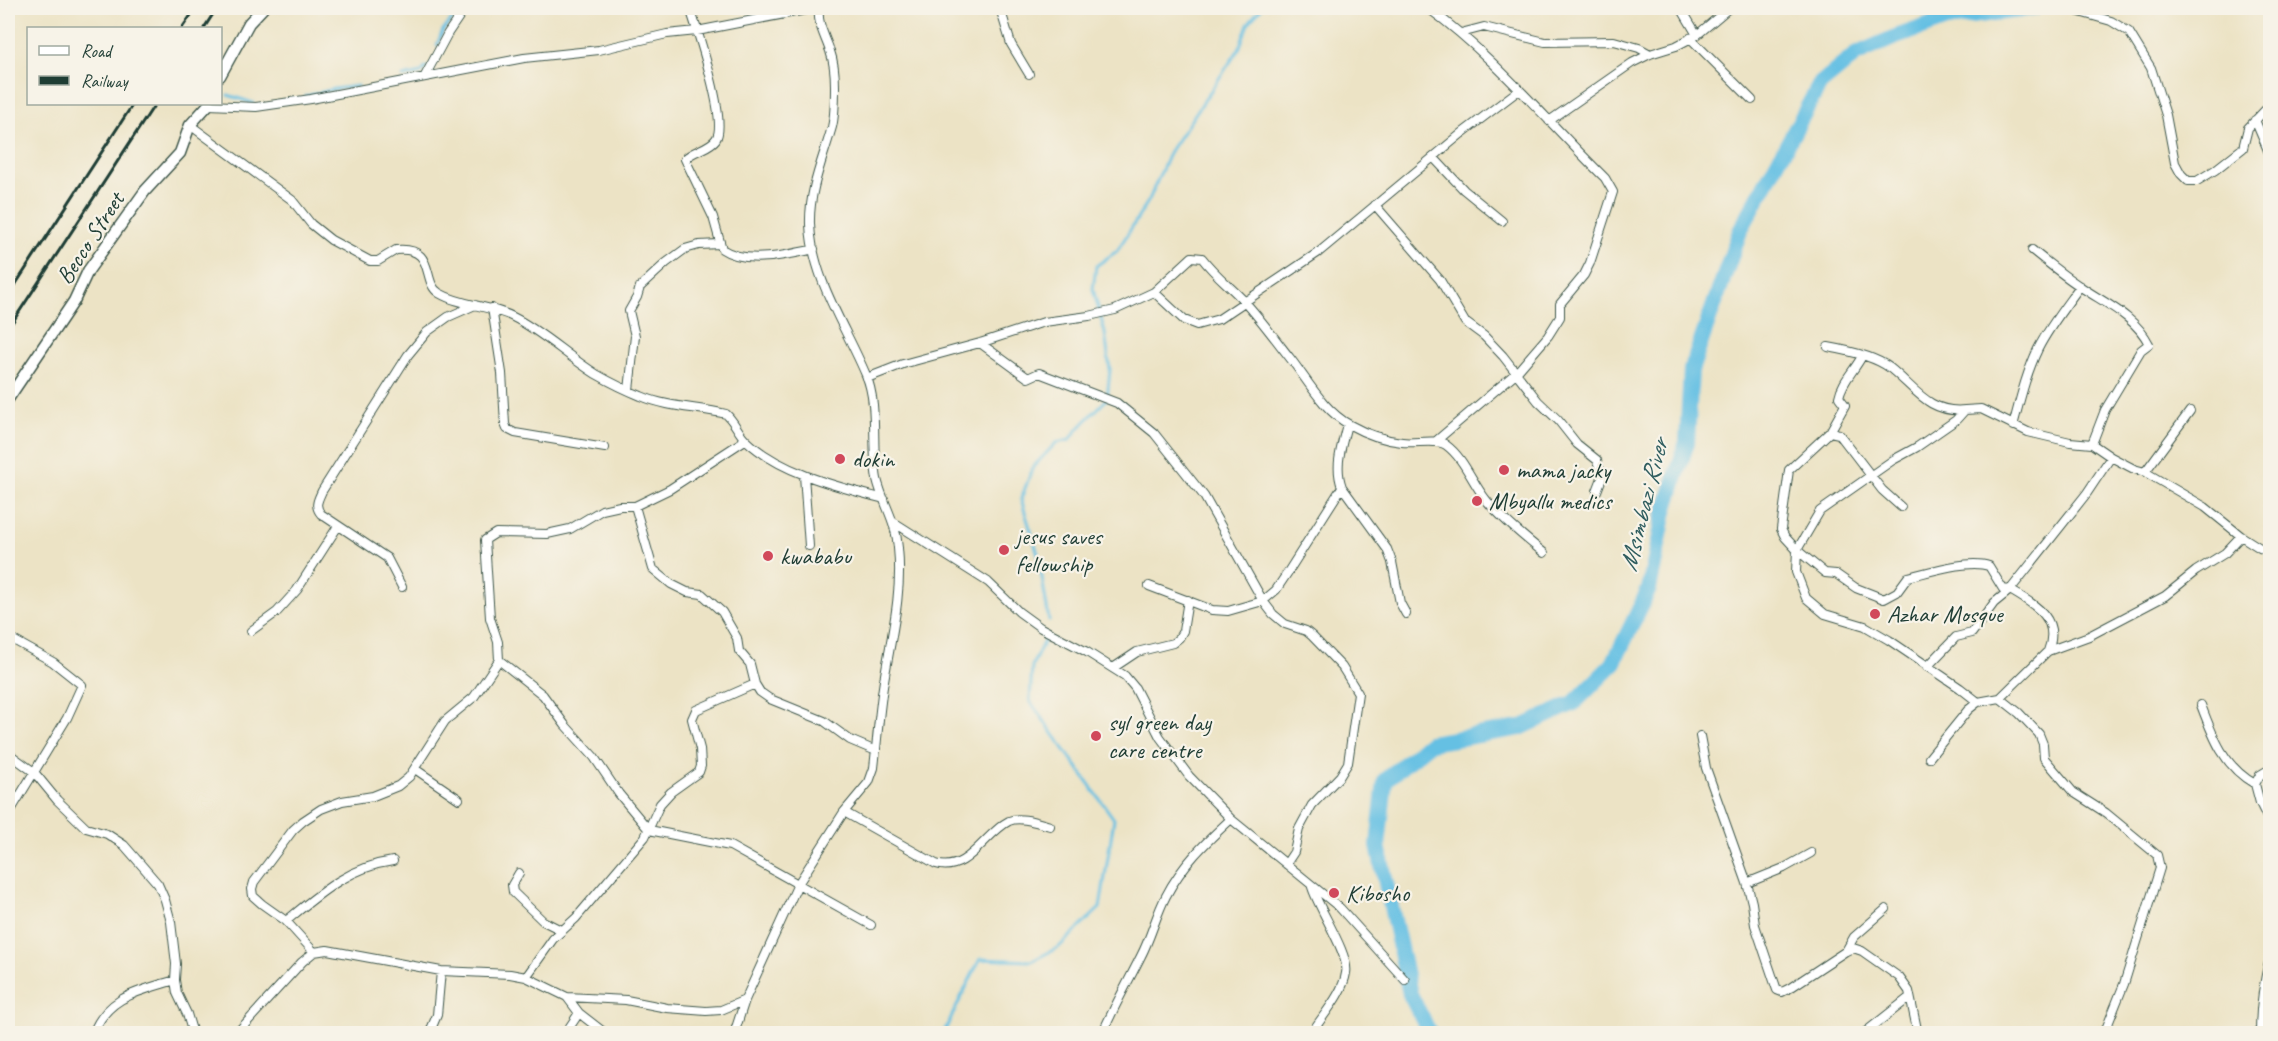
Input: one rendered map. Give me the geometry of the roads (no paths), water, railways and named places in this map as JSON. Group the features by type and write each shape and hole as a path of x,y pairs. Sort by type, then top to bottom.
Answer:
{"street":[{"path":"222,72 249,23 263,8"},
{"path":"425,76 448,33 465,8"},
{"path":"690,8 715,94 719,131 716,140 685,159 713,217 719,244 729,254 755,257 783,256 814,249"},
{"path":"222,105 256,107 311,99 524,58 599,50 667,34 697,31 817,8 819,22 832,56 835,87 833,124 816,176 810,224 814,249 837,317 867,378 878,479 894,522 898,549 898,591 871,777 844,812 798,885 745,1000 734,1034"},
{"path":"1000,8 1011,44 1029,74"},
{"path":"1428,8 1492,61 1605,177 1613,192 1590,263 1584,275 1560,304 1560,317 1548,336 1517,372 1436,441"},
{"path":"1681,8 1693,37 1752,100"},
{"path":"1549,121 1611,76 1650,54 1676,46 1693,37 1728,8"},
{"path":"2076,11 2111,21 2129,32 2151,68 2166,115 2175,163 2188,181 2198,181 2243,148 2248,129 2254,120 2271,105"},
{"path":"1461,33 1484,27 1545,42 1614,41 1639,48 1650,54"},
{"path":"1154,292 1176,315 1184,320 1197,325 1219,319 1319,252 1461,134 1519,90"},
{"name":"Becco Street","path":"8,399 74,301 88,271 145,191 180,153 190,125 208,105"},
{"path":"2254,120 2271,155"},
{"path":"190,125 292,200 311,224 331,240 370,261 378,261 396,250 414,252 423,258 428,266 432,285 438,292 475,305 492,308 536,330 596,374 629,390 673,407 726,414 733,420 745,440 770,457 804,475 884,499"},
{"path":"1434,158 1464,190 1502,222"},
{"path":"1375,205 1440,280 1466,322 1484,336 1517,372 1538,401 1558,420 1577,444 1597,460 1602,478 1598,491"},
{"path":"629,390 635,336 629,311 637,297 639,287 685,249 699,245 719,244"},
{"path":"2032,250 2080,286 2128,317 2149,344 2141,350 2105,410 2092,444"},
{"path":"867,378 924,357 980,343 1044,322 1115,310 1154,292 1192,257 1202,258 1215,275 1244,301 1317,396 1347,424 1390,441 1419,444 1436,441 1443,443 1452,450 1494,508 1544,553"},
{"path":"2013,426 2027,375 2039,347 2080,286"},
{"path":"402,587 387,558 321,514 317,509 317,504 334,471 408,355 427,332 448,317 475,305"},
{"path":"492,308 502,373 504,424 507,429 515,433 605,448"},
{"path":"980,343 1028,378 1039,373 1117,403 1154,433 1195,482 1263,601 1273,614 1285,624 1306,631 1312,636 1342,667 1358,693 1348,763 1340,776 1320,795 1309,811 1299,829 1294,852 1286,864"},
{"path":"1828,347 1874,359 1889,368 1929,404 1955,411 1981,409 2028,432 2070,442 2092,444 2111,457 2145,472 2205,507 2241,536 2271,552"},
{"path":"1862,356 1857,367 1841,387 1839,397 1845,405 1830,432 1789,470 1781,529 1785,537 1825,573 1836,574 1856,588 1884,599 1897,592 1908,576 1983,564 1993,571 2003,589 2010,590 2039,609 2051,625 2052,640 2048,651"},
{"path":"1965,410 1956,420 1820,511 1797,550 1796,572 1806,598 1825,614 1865,626 1881,635 1978,702"},
{"path":"2145,472 2190,411"},
{"path":"1347,424 1338,474 1342,487 1387,549 1392,562 1400,603 1406,614"},
{"path":"1830,432 1839,434 1870,476 1901,507"},
{"path":"314,952 286,921 253,896 254,882 293,830 321,809 342,801 373,796 398,786 409,777 445,721 474,697 499,660 498,642 490,618 485,540 496,533 547,534 570,529 602,510 620,506 635,506 670,489 745,440"},
{"path":"1926,667 1956,637 1972,633 1994,603 2010,590 2087,493 2111,457"},
{"path":"804,475 809,546"},
{"path":"1149,586 1212,610 1228,611 1263,601 1276,590 1342,487"},
{"path":"635,506 653,569 670,584 687,592 702,594 722,612 737,638 740,651 750,664 755,684 760,692 770,699 824,720 850,740 876,751"},
{"path":"894,522 988,582 1019,612 1041,628 1125,676 1135,688 1160,737 1189,776 1231,819 1311,887 1340,908 1405,981"},
{"path":"251,631 277,612 297,591 338,526"},
{"path":"1929,758 1968,710 1978,702 2000,698 2048,651 2108,627 2165,596 2196,571 2224,554 2241,536"},
{"path":"1113,668 1137,652 1173,643 1179,638 1183,631 1188,600"},
{"path":"8,637 53,662 82,685 67,718 8,815"},
{"path":"499,660 543,695 565,725 594,757 619,794 649,830 730,846 871,925"},
{"path":"526,977 561,930 576,918 645,837 660,804 671,792 699,772 700,749 692,719 696,710 755,684"},
{"path":"2000,698 2019,713 2038,734 2043,744 2044,758 2073,792 2106,813 2157,855 2160,861 2160,868 2124,984 2104,1034"},
{"path":"2201,705 2214,741 2225,758 2243,777 2255,784"},
{"path":"1700,736 1706,768 1747,883 1755,925 1777,990 1782,992 1790,988 1853,948 1862,951 1899,977 1906,985 1918,1034"},
{"path":"8,753 34,772 57,800 86,828 107,834 124,845 158,884 171,921 177,993 193,1034"},
{"path":"415,769 459,799"},
{"path":"2271,769 2260,775 2255,784 2260,803 2271,823"},
{"path":"844,812 945,867 955,864 977,850 1009,821 1019,819 1050,826"},
{"path":"1101,1034 1142,954 1157,914 1179,873 1194,854 1231,819"},
{"path":"1747,883 1784,868 1811,853"},
{"path":"286,921 357,869 374,863 393,861"},
{"path":"519,873 512,885 513,892 543,921 561,930"},
{"path":"1311,887 1316,903 1343,954 1347,973 1330,1007 1311,1034"},
{"path":"1846,951 1854,937 1886,909"},
{"path":"236,1034 302,962 314,952 327,950 441,971 510,974 526,977 567,997 626,1000 667,1008 706,1011 721,1010 745,1000"},
{"path":"2260,1034 2263,983 2271,958"},
{"path":"429,1034 437,1015 441,971"},
{"path":"93,1034 99,1018 119,1000 175,980"},
{"path":"567,997 579,1013 606,1034"},
{"path":"1863,1034 1910,997"},
{"path":"566,1034 579,1013"}],"waterway":[{"path":"1049,620 1038,554 1021,499 1033,467 1056,443 1070,440 1107,399 1110,370 1105,333 1093,289 1096,266 1117,251 1149,200 1170,151 1239,49 1248,24 1261,8"},
{"name":"Msimbazi River","path":"1430,1034 1410,994 1378,846 1385,780 1430,743 1520,728 1574,703 1613,664 1649,589 1665,511 1687,442 1691,370 1740,231 1820,84 1855,55 1893,38 1947,19 2034,8"},
{"path":"437,45 443,30 452,20"},
{"path":"403,77 421,73 426,67"},
{"path":"306,96 358,86"},
{"path":"228,95 253,103"},
{"path":"943,1034 980,959 1032,961 1059,947 1100,908 1114,819 1030,701 1032,666 1045,639"}],"railway":[{"path":"183,27 196,8"},
{"path":"205,27 217,8"},
{"path":"8,296 132,105"},
{"path":"8,329 154,105"}],"place":[{"name":"dokin","path":"840,459"},
{"name":"mama jacky","path":"1504,470"},
{"name":"Mbyallu medics","path":"1477,501"},
{"name":"jesus saves fellowship","path":"1004,550"},
{"name":"kwababu","path":"768,556"},
{"name":"Azhar Mosque","path":"1875,614"},
{"name":"syl green day care centre","path":"1096,736"},
{"name":"Kibosho","path":"1334,893"}]}
